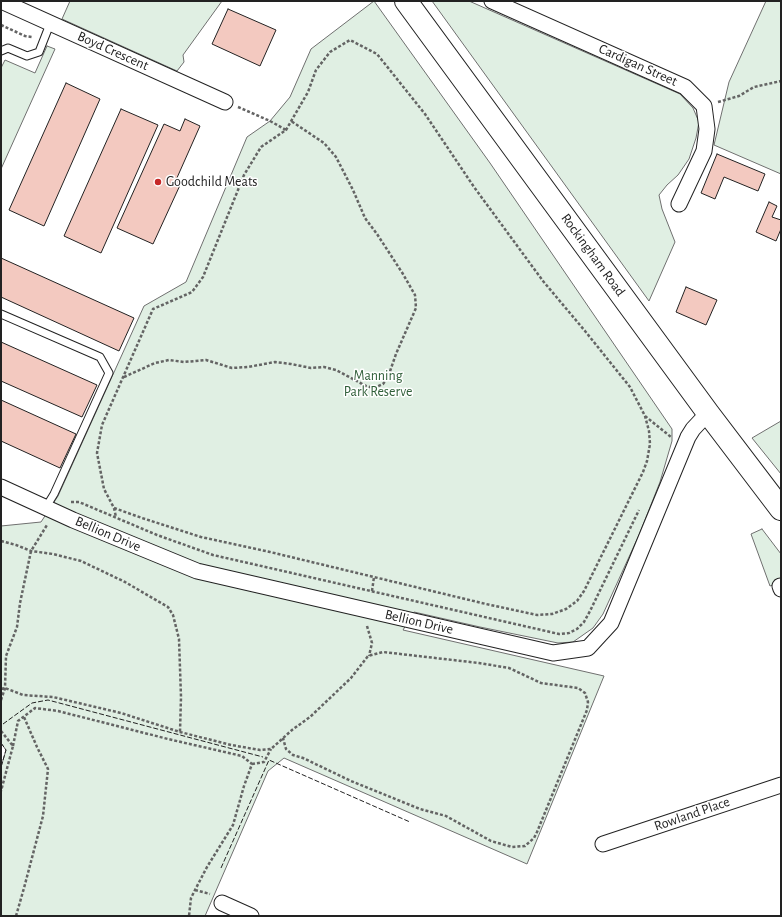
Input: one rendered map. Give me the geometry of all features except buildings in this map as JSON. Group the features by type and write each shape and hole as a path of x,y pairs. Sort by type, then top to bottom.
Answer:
{"main road":[{"name":"Rockingham Road","path":"406,1 708,413 781,509"}],"street":[{"name":"Boyd Crescent","path":"1,1 21,5 50,24 225,102"},
{"name":"Cardigan Street","path":"492,1 685,86 704,106"},
{"path":"679,204 704,151 707,130 704,106"},
{"name":"Bellion Drive","path":"1,487 197,571 553,653 588,648 611,624 688,438 693,429 708,413"},
{"name":"Rowland Place","path":"603,844 781,785"},
{"path":"222,903 251,916"}],"lane":[{"path":"1,51 8,48 28,56 39,52 50,24"},
{"path":"1,314 100,357 109,373 54,494 51,509"}],"path":[{"path":"114,508 201,537 486,604 537,615 552,614 566,609 576,601 584,591 643,472 647,461 650,444 649,431 645,416 630,387 586,331 543,281 474,187 425,114 377,54 350,40 330,52 316,70 308,92 286,130 262,147 244,175 203,277 192,292 153,309 102,425 97,453 104,489 114,508 116,517"},
{"path":"704,106 739,96 754,87 781,81"},
{"path":"225,102 270,120 286,130"},
{"path":"124,376 155,363 169,360 184,362 206,360 232,368 248,367 275,362 311,368 324,367 336,370 366,386 374,388 383,384 388,377 396,354 416,308 415,295 403,274 365,218 336,157 324,143 291,121"},
{"path":"645,416 675,440"},
{"path":"1,700 5,688 6,656 17,627 21,597 31,551 51,509 74,501 157,535 213,555 559,634 569,633 577,629 584,622 640,508"},
{"path":"1,542 16,545 31,551 53,554 82,561 125,582 168,607 173,615 179,639 181,697 180,732"},
{"path":"372,591 374,577"},
{"path":"1,791 18,721 35,708 58,711 242,756 252,764 264,762 271,749 292,730 310,717 351,678 368,656 372,643 365,620"},
{"path":"284,738 286,749 293,755 303,758 351,781 413,806 446,816 491,840 512,848 525,846 534,838 587,710 588,702 583,690 541,683 509,668 479,662 383,652 368,656"},
{"path":"1,689 5,688 22,695 53,697 121,713 180,732 231,745 260,750 271,749"},
{"path":"16,916 43,816 48,770 24,717"},
{"path":"1,731 13,746"},
{"path":"189,916 191,898 207,867 233,825 252,764"}],"green space":[{"path":"70,1 222,1 183,55 184,62 177,71 62,19"},
{"name":"Manning Park Reserve","path":"374,1 490,163 672,429 672,441 660,482 639,535 603,614 593,628 573,642 558,643 414,612 403,630 604,676 527,864 284,758 268,771 205,916 1,916 1,767 6,750 1,743 1,526 41,522 58,496 144,306 186,282 247,137 270,121 290,97 311,49"},
{"path":"432,1 469,1 680,94 693,108 699,122 696,138 689,159 678,175 659,195 662,209 675,242 649,301"},
{"path":"766,1 781,1 781,174 714,145 729,82"},
{"path":"47,46 55,49 1,169 1,68 5,60 35,73"},
{"path":"781,421 781,474 752,438"},
{"path":"762,529 781,554 781,582 770,586 751,534"}],"fence":[{"path":"3,724 32,703 48,700 263,757"},
{"path":"1,743 6,750 1,767"},
{"path":"221,868 269,760 410,822"}],"place":[{"name":"Goodchild Meats","path":"158,182"}]}
